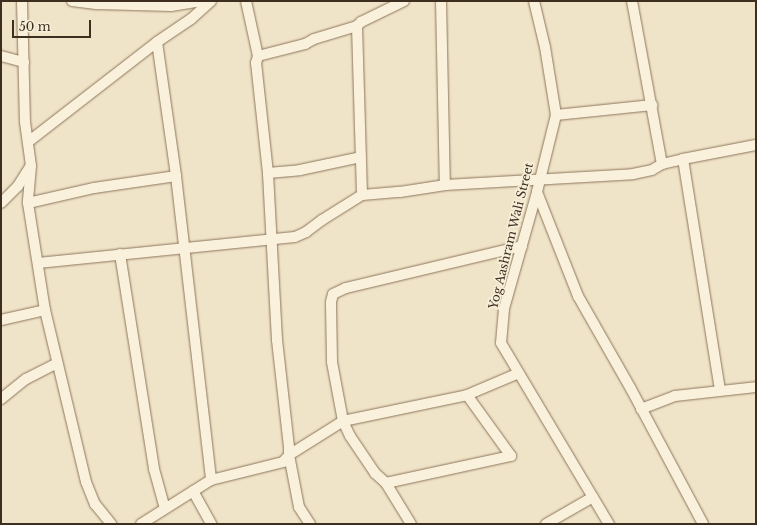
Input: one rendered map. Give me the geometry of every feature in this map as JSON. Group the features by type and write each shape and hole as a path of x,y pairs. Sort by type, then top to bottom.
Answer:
{"street":[{"path":"22,1 25,122 30,166 28,203 45,310 86,482 95,504 111,524"},
{"path":"72,1 98,4 171,6 202,1"},
{"path":"28,142 157,42 191,20 211,1"},
{"path":"246,1 258,56 256,63 268,173 278,340 289,447 288,455 299,507 310,524"},
{"path":"258,56 305,44 314,39 357,26 361,22 404,1"},
{"path":"441,1 445,185"},
{"name":"Yog Aashram Wali Street","path":"534,1 545,48 556,115 537,192 504,309 501,343 609,524"},
{"path":"632,1 662,164"},
{"path":"357,26 362,195"},
{"path":"157,42 176,176 211,480"},
{"path":"1,56 24,62"},
{"path":"556,115 652,104"},
{"path":"38,263 271,240 301,235 362,195 400,192 445,185 633,174 652,170 662,164 683,159 756,145"},
{"path":"268,173 300,170 361,158"},
{"path":"683,159 720,390"},
{"path":"1,203 18,186 30,166"},
{"path":"28,203 94,188 176,176"},
{"path":"537,192 578,296 703,524"},
{"path":"411,524 386,482 375,473 350,436 343,421 332,362 331,302 333,294 346,288 522,246"},
{"path":"120,254 154,470 165,509"},
{"path":"1,320 45,310"},
{"path":"1,399 26,379 57,363"},
{"path":"141,524 211,480 283,462 288,455 343,421 467,395 519,373"},
{"path":"641,409 675,396 756,387"},
{"path":"386,482 511,456 467,395"},
{"path":"193,491 211,524"},
{"path":"546,524 593,497"}]}
